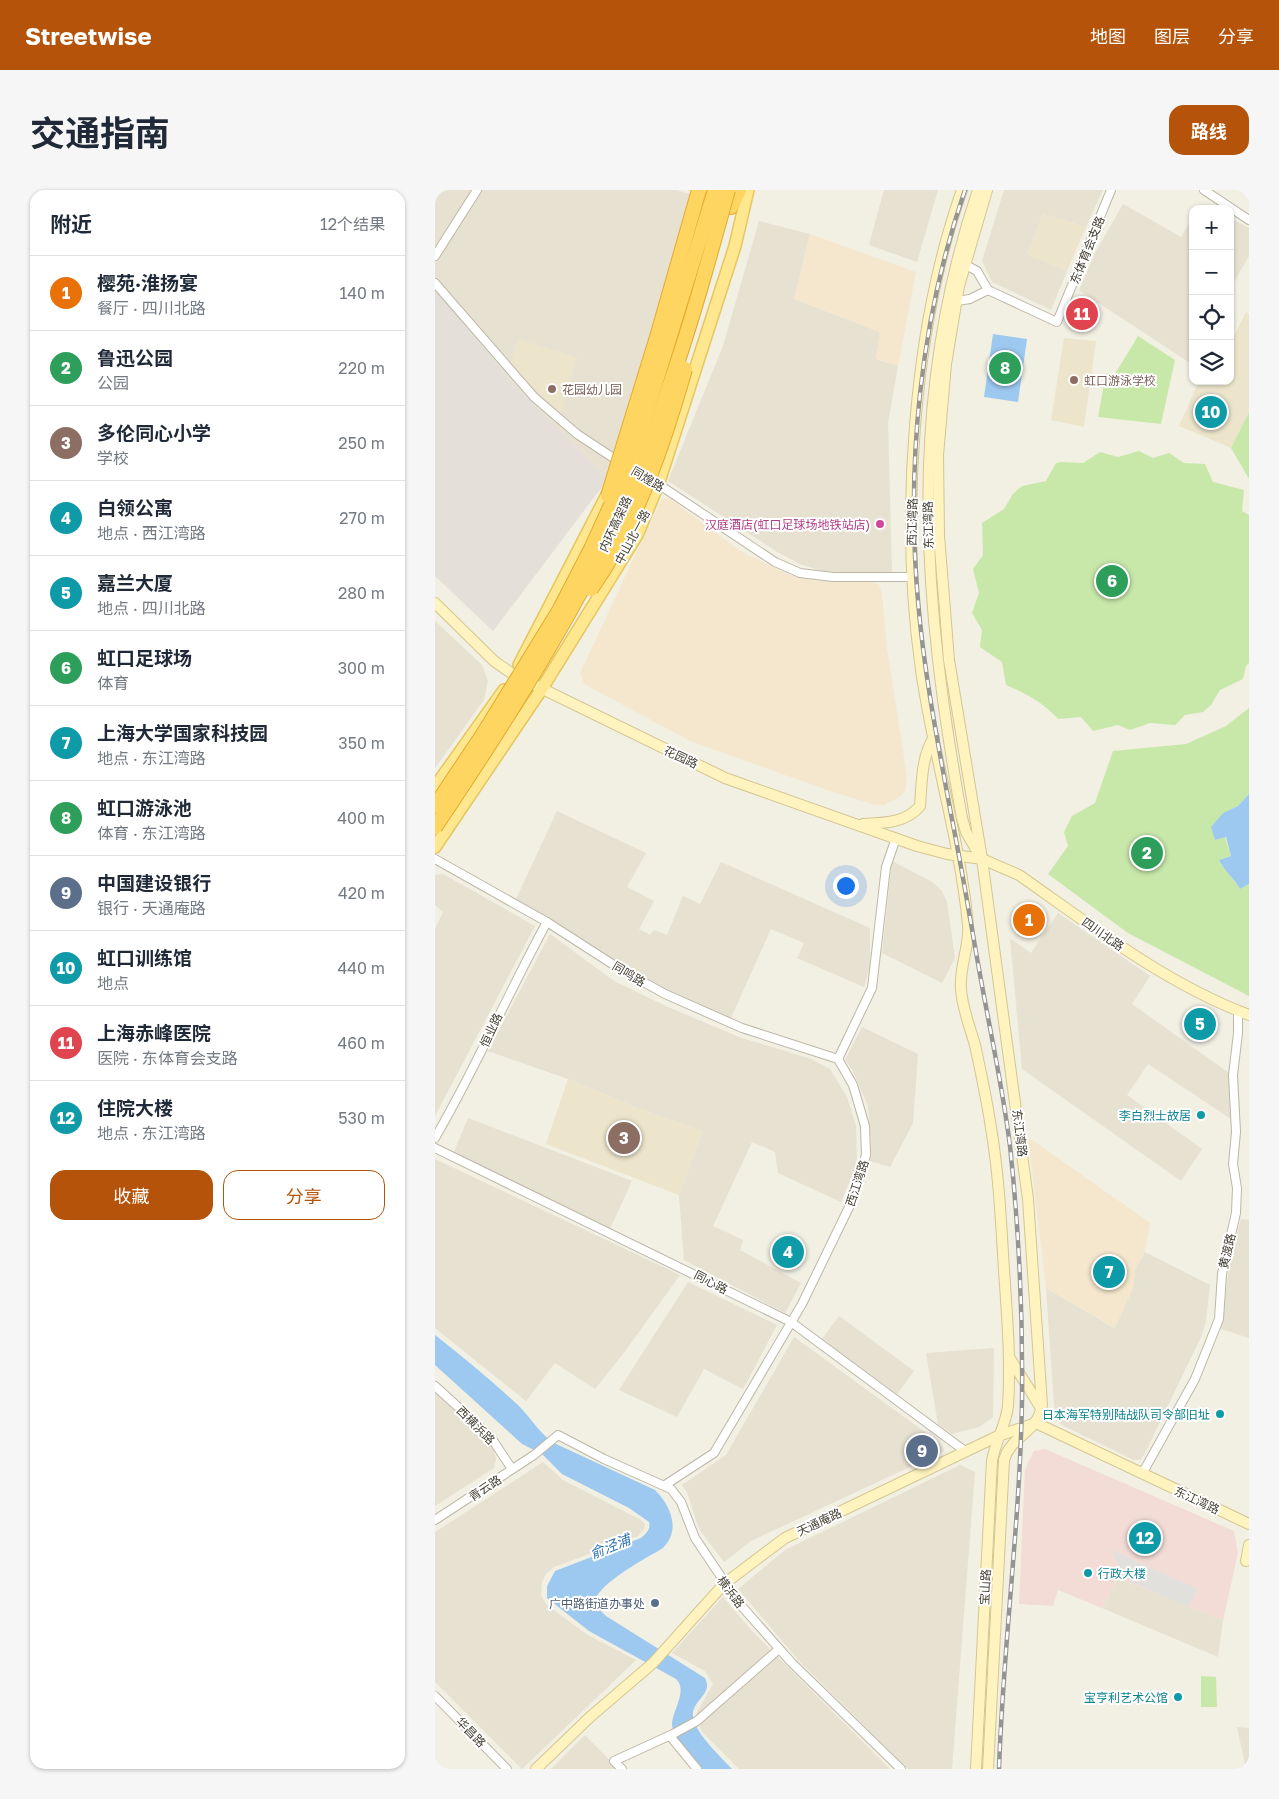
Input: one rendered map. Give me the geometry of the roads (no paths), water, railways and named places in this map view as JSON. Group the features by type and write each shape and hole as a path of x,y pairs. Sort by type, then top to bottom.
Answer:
{"highway":[{"path":"591,549 657,337 699,190"},
{"name":"内环高架路","path":"435,806 482,736 559,611 591,549 632,460 715,190"},
{"name":"内环高架路","path":"435,826 490,746 542,660 606,544 644,462 684,345 728,190"},
{"path":"542,660 595,583 627,530 666,435 731,207 739,190"}],"main road":[{"path":"435,787 514,675 623,464 639,418 706,190"},
{"name":"中山北一路","path":"435,846 541,690 637,535 659,485 735,246 748,190"},
{"name":"西江湾路","path":"957,856 921,670 912,577 911,526 918,397 937,284 962,190"},
{"name":"东江湾路","path":"977,190 957,254 945,315 931,414 928,491 930,572 940,687 962,818 973,846 982,859"},
{"name":"东江湾路","path":"987,190 964,264 946,364 937,495 939,545 949,660 982,859 1028,1199 1041,1409 1036,1423 1249,1524"},
{"name":"花园路","path":"435,603 494,661 541,690 734,782 937,852 957,856"},
{"path":"860,825 893,822 914,814 920,806 927,747 934,737"},
{"path":"957,856 968,930 961,992 978,1060 991,1128 998,1183 1008,1356 1007,1410 998,1436"},
{"name":"四川北路","path":"957,856 982,859 1019,875 1166,975 1249,1015"},
{"path":"1008,1356 1041,1409"},
{"path":"998,1436 1036,1423"},
{"name":"宝山路","path":"988,1769 1004,1466 1006,1452 1011,1445 1036,1423"},
{"name":"天通庵路","path":"536,1769 590,1717 653,1663 724,1584 785,1538 998,1436"},
{"name":"宝山路","path":"998,1436 1004,1466"},
{"name":"宝山路","path":"976,1769 992,1461 998,1436"},
{"path":"1245,1561 1249,1545"}],"street":[{"path":"435,256 477,190"},
{"name":"东体育会支路","path":"988,290 1057,322 1111,190"},
{"path":"1204,190 1249,220"},
{"path":"957,301 971,299 988,290 977,271 964,264"},
{"name":"同煌路","path":"435,283 534,398 577,434 659,485 775,562 808,574 877,578 912,577"},
{"path":"838,1058 872,988 886,867 896,838"},
{"name":"同鸣路","path":"435,859 547,922 619,969 665,994 742,1028 838,1058"},
{"name":"恒业路","path":"435,1138 469,1078 506,999 547,922"},
{"name":"黄渡路","path":"1142,1474 1195,1379 1219,1319 1222,1274 1236,1213 1237,1188 1233,1164 1236,1132 1233,1075 1239,1033 1238,1011"},
{"name":"西江湾路","path":"665,1485 714,1453 791,1322 844,1219 866,1155 865,1126 859,1098 838,1058"},
{"name":"同心路","path":"435,1148 791,1322 965,1451"},
{"name":"西横浜路","path":"435,1386 490,1436 512,1469"},
{"name":"横浜路","path":"556,1436 665,1485 681,1502 695,1538 724,1584 779,1649 901,1769"},
{"name":"青云路","path":"435,1520 534,1454 556,1436"},
{"path":"622,1769 614,1761 672,1735 697,1721 779,1649"},
{"name":"华昌路","path":"435,1696 507,1769"},
{"path":"672,1735 697,1769"}],"water":[{"path":"993,334 1027,339 1018,402 984,397"},
{"path":"1249,794 1249,884 1240,889 1219,860 1231,856 1226,837 1215,840 1211,827 1223,813 1238,806"},
{"path":"435,1335 509,1397 544,1435 554,1443 655,1490 666,1503 673,1526 672,1534 668,1541 663,1548 611,1581 596,1598 595,1605 606,1616 705,1678 707,1689 695,1706 693,1716 698,1729 709,1744 732,1769 700,1769 678,1742 672,1723 681,1689 676,1679 589,1631 547,1598 547,1586 555,1571 641,1538 649,1529 649,1522 629,1508 562,1474 542,1454 522,1444 435,1365"}],"railway":[{"path":"965,190 937,290 927,341 916,445 915,549 918,601 928,682 1004,1104 1010,1146 1018,1241 1022,1337 1021,1447 999,1769"}],"place":[{"name":"上海赤峰医院","path":"1082,314"},
{"name":"虹口游泳池","path":"1005,368"},
{"name":"虹口游泳学校","path":"1074,380"},
{"name":"花园幼儿园","path":"552,389"},
{"name":"虹口训练馆","path":"1211,412"},
{"name":"汉庭酒店(虹口足球场地铁站店)","path":"880,524"},
{"name":"虹口足球场","path":"1112,581"},
{"name":"鲁迅公园","path":"1147,853"},
{"name":"樱苑·淮扬宴","path":"1029,920"},
{"name":"嘉兰大厦","path":"1200,1024"},
{"name":"李白烈士故居","path":"1201,1115"},
{"name":"多伦同心小学","path":"624,1138"},
{"name":"白领公寓","path":"788,1252"},
{"name":"上海大学国家科技园","path":"1109,1272"},
{"name":"日本海军特别陆战队司令部旧址","path":"1220,1414"},
{"name":"中国建设银行","path":"922,1451"},
{"name":"住院大楼","path":"1145,1538"},
{"name":"行政大楼","path":"1088,1573"},
{"name":"广中路街道办事处","path":"655,1603"},
{"name":"宝亨利艺术公馆","path":"1178,1697"}],"water label":[{"name":"俞泾浦","path":"610,1546"}]}
